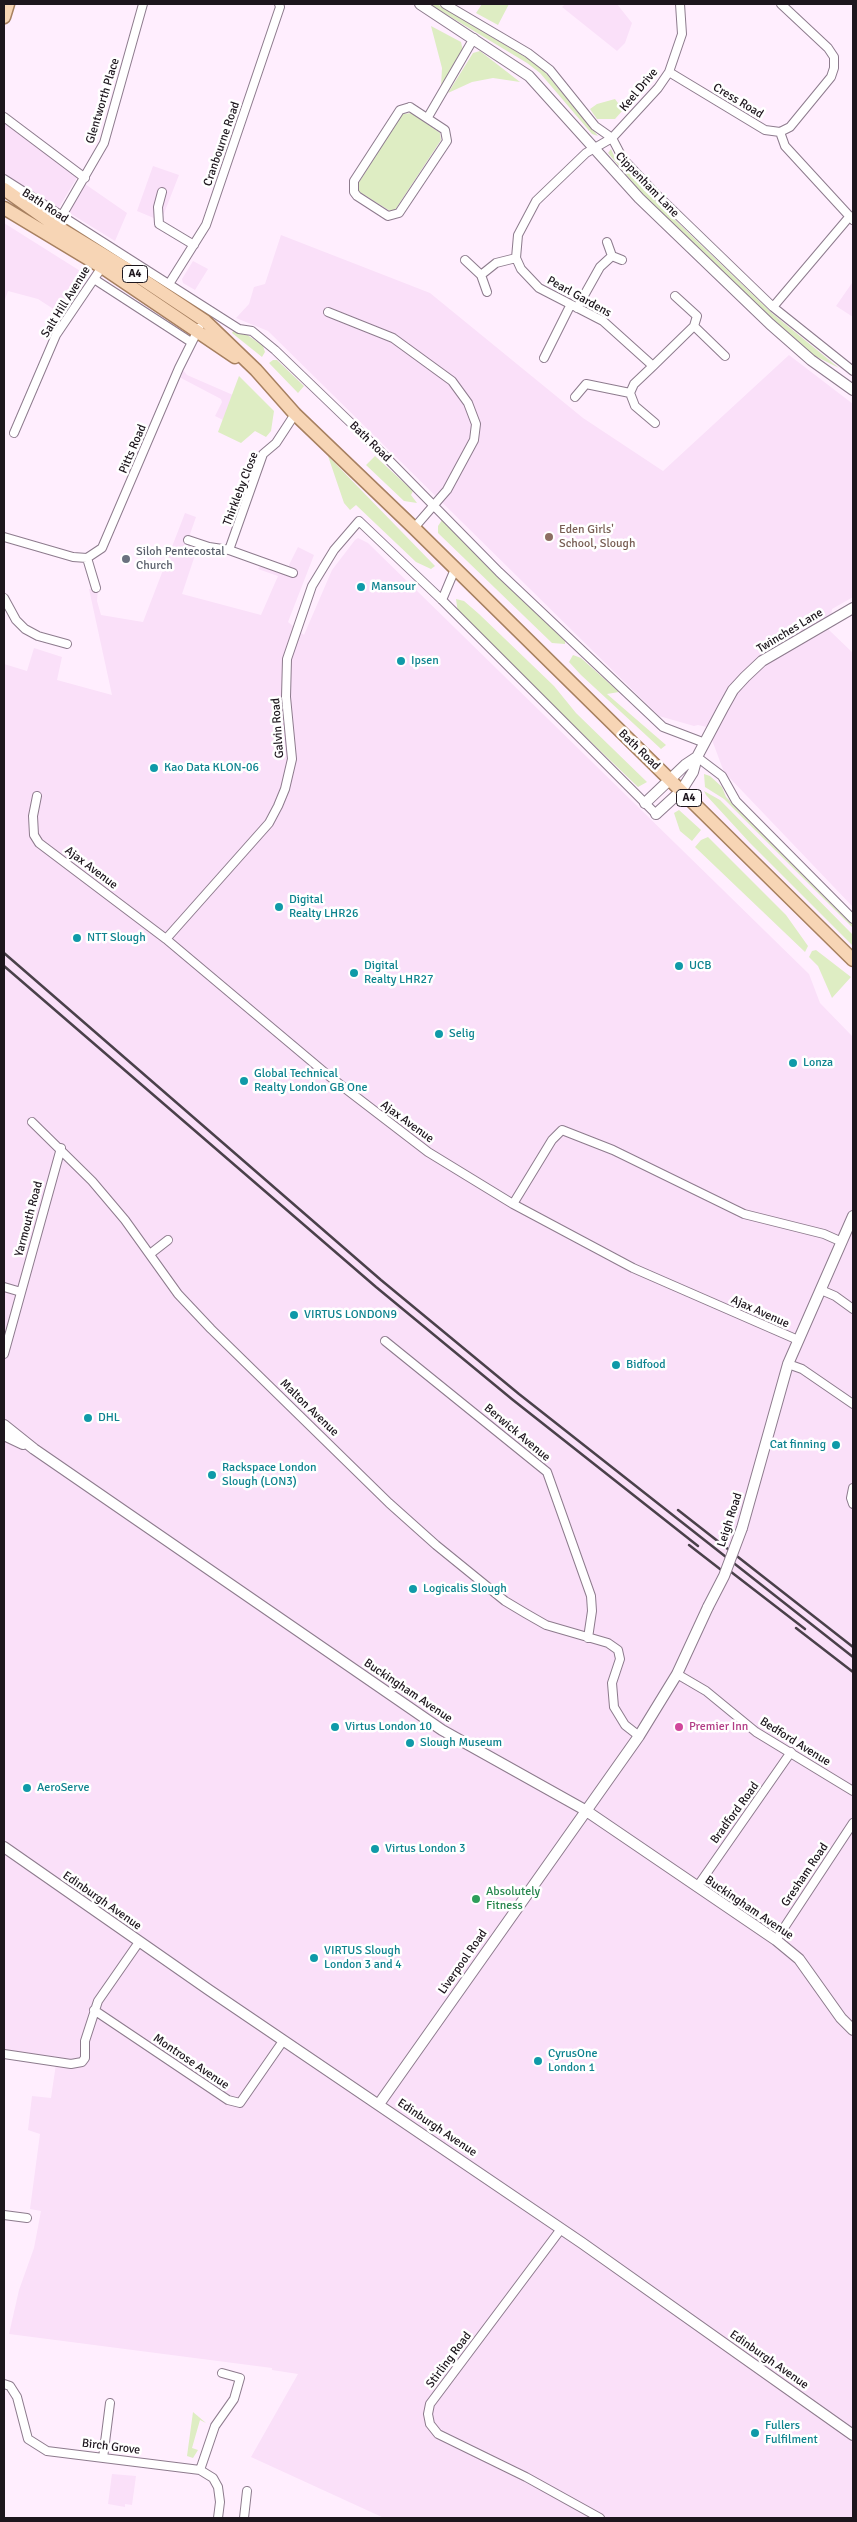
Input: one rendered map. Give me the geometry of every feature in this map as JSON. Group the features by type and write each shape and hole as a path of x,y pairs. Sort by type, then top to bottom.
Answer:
{"main road":[{"path":"4,17 8,4"},
{"name":"Bath Road","path":"4,189 59,221 130,270 198,331"},
{"name":"Bath Road","path":"4,208 102,267 256,370 295,414 414,528 853,960"}],"street":[{"name":"Glentworth Place","path":"59,221 104,143 143,4"},
{"name":"Cranbourne Road","path":"169,284 206,225 277,16 279,4"},
{"name":"Cippenham Lane","path":"420,4 474,38 528,76 639,198 770,324 811,360 853,390"},
{"path":"445,4 528,53 550,70 595,126 612,138 622,159 654,192 772,307 853,371"},
{"name":"Keel Drive","path":"595,148 612,138 658,88 669,72 682,34 680,4"},
{"path":"772,307 852,218 785,146 780,132 790,127 831,76 834,68 834,57 828,48 782,4"},
{"path":"428,117 474,38"},
{"name":"Cress Road","path":"669,72 765,130 780,132"},
{"path":"410,108 428,117 445,130 447,141 399,213 388,216 357,196 354,192 354,182 400,110 410,108"},
{"path":"4,117 85,178"},
{"path":"481,275 496,263 516,258 518,235 536,200 586,153 595,148"},
{"name":"Bath Road","path":"4,179 59,221 181,291 238,329 252,331 275,350 434,504 499,572 663,727 705,743"},
{"path":"162,192 158,207 159,224 194,245"},
{"path":"607,242 612,256 622,260"},
{"path":"544,358 573,307 600,267 612,256"},
{"name":"Pearl Gardens","path":"516,258 522,269 539,288 603,322 653,366"},
{"path":"465,260 481,275 486,292"},
{"name":"Salt Hill Avenue","path":"14,433 56,334 102,267"},
{"path":"94,279 198,331"},
{"path":"655,423 635,406 630,393 634,384 694,326 697,316 675,296"},
{"path":"328,312 393,338 452,381 468,403 476,424 474,440 447,490 414,528"},
{"path":"694,326 725,356"},
{"name":"Pitts Road","path":"87,558 102,548 198,331"},
{"path":"575,397 586,384 630,393"},
{"name":"Thirkleby Close","path":"229,550 264,454 276,443 295,414"},
{"name":"Galvin Road","path":"166,939 269,823 278,806 285,788 292,759 286,697 287,659 312,586 334,550 359,521 442,600"},
{"path":"4,537 73,557 87,558 96,588"},
{"path":"188,540 209,547 229,550 293,573"},
{"path":"455,569 442,600 656,814"},
{"path":"4,598 16,620 25,629 38,636 67,644"},
{"name":"Twinches Lane","path":"656,814 681,791 693,772 697,757 733,690 762,661 853,608"},
{"path":"697,757 722,776 736,801 853,919"},
{"name":"Twinches Lane","path":"646,803 670,779 697,757"},
{"name":"Ajax Avenue","path":"37,796 33,816 34,835 39,842 166,939 383,1119 428,1152 513,1204 633,1268 798,1340"},
{"name":"Malton Avenue","path":"32,1122 61,1148 125,1220 178,1294 211,1329 389,1503 456,1563 506,1601 546,1624 608,1643 618,1650 620,1659 612,1683 614,1707 625,1725 639,1736"},
{"path":"513,1204 552,1140 562,1130 613,1150 744,1214 800,1227 842,1242"},
{"name":"Yarmouth Road","path":"4,1354 61,1148"},
{"name":"Leigh Road","path":"585,1810 639,1736 677,1674 724,1576 742,1528 788,1364 853,1216"},
{"path":"150,1254 168,1240"},
{"path":"4,1287 21,1292"},
{"path":"821,1290 835,1296 853,1309"},
{"name":"Berwick Avenue","path":"385,1341 547,1472 591,1596 592,1611 588,1638"},
{"path":"788,1364 802,1368 853,1404"},
{"name":"Buckingham Avenue","path":"5,1432 34,1449 442,1730 585,1810 776,1940 799,1958 841,2018 853,2030"},
{"path":"853,1488 851,1498 853,1504"},
{"name":"Bedford Avenue","path":"677,1674 706,1691 756,1732 853,1791"},
{"name":"Bradford Road","path":"696,1887 791,1752"},
{"name":"Liverpool Road","path":"379,2104 585,1810"},
{"name":"Gresham Road","path":"776,1940 853,1823"},
{"name":"Edinburgh Avenue","path":"4,1847 283,2041 379,2104 561,2229 853,2435"},
{"path":"4,2054 71,2064 82,2062 85,2058 85,2041 94,2010 139,1942"},
{"name":"Montrose Avenue","path":"94,2010 228,2100 240,2103 283,2041"},
{"path":"4,2215 27,2218"},
{"name":"Stirling Road","path":"561,2229 430,2404 428,2414 430,2424 438,2434 526,2477 600,2518"},
{"path":"218,2518 220,2502 218,2487 213,2478 200,2470 215,2426 234,2400 240,2378 222,2372"},
{"name":"Birch Grove","path":"4,2384 10,2386 17,2397 28,2439 47,2451 200,2470"},
{"path":"103,2458 110,2402"},
{"path":"244,2518 242,2504 247,2490"}],"shaded area":[{"path":"565,4 617,4 632,23 625,43 617,51 562,7"},
{"path":"6,113 81,171 58,209 4,175 4,115"},
{"path":"153,166 179,175 161,221 137,211"},
{"path":"85,184 127,213 115,241 68,212"},
{"path":"4,223 85,274 61,314 38,299 8,291 4,302"},
{"path":"281,235 430,293 583,418 663,471 789,355 853,404 853,597 832,609 829,630 853,653 853,907 724,772 712,740 716,729 698,725 694,726 659,716 268,331 236,318 249,304 254,287 265,284"},
{"path":"193,261 208,269 195,290 183,283 182,279"},
{"path":"853,284 853,317 836,306"},
{"path":"183,370 187,375 233,395 223,420 215,416 222,402 221,399 181,378"},
{"path":"185,513 196,517 189,537 200,540 182,594 261,615 278,576 258,569 265,561 288,567 298,547 314,555 288,622 304,635 332,570 355,540 358,538 368,543 809,974 820,1003 853,1037 853,2518 384,2518 251,2457 298,2374 272,2370 272,2368 9,2334 19,2290 34,2248 41,2211 30,2209 40,2134 28,2130 32,2096 51,2098 57,2057 4,2050 4,664 27,671 34,648 62,657 57,680 112,695 89,589 98,589 97,601 101,615 143,622"},
{"path":"112,2474 136,2476 132,2505 125,2504 125,2507 108,2504"}],"green space":[{"path":"429,4 437,4 532,61 544,71 598,136 592,134 540,73 527,63"},
{"path":"482,4 509,4 498,25 476,13"},
{"path":"431,26 461,42 463,51 441,87 442,68"},
{"path":"480,51 520,82 493,78 472,82 448,93 473,53"},
{"path":"615,99 623,110 615,119 597,119 590,109 597,104"},
{"path":"412,113 440,133 441,140 395,210 390,211 358,191 358,184 402,114"},
{"path":"611,149 615,158 644,190 773,314 839,368 811,354 758,306 641,192 608,153"},
{"path":"233,331 246,334 263,346 265,352 262,357 232,333"},
{"path":"277,360 304,386 298,393 269,363"},
{"path":"239,376 274,411 271,431 266,437 255,431 241,443 218,432"},
{"path":"328,456 435,566 431,569 416,562 356,505 350,510 344,503"},
{"path":"375,456 413,491 411,495 417,503 404,501 366,465"},
{"path":"442,520 565,641 565,644 552,643 438,533 438,526"},
{"path":"456,599 464,601 479,614 554,686 576,713 647,782 638,787 458,613"},
{"path":"573,655 581,658 619,692 607,694 666,745 661,749 581,675 569,662"},
{"path":"704,774 710,776 722,787 726,797 853,924 853,928 724,799 705,787"},
{"path":"704,791 720,800 853,935 853,946 750,843"},
{"path":"679,810 701,830 692,841 680,831 674,813"},
{"path":"708,837 786,915 808,946 805,952 695,847 701,840"},
{"path":"816,950 851,977 832,998 818,966 809,957 812,951"},
{"path":"193,2412 206,2423 200,2420 192,2448 198,2450 193,2458 187,2456"}],"railway":[{"path":"4,953 381,1280 519,1394 853,1657"},
{"path":"4,966 376,1287 513,1400 698,1546"},
{"path":"678,1510 853,1647"},
{"path":"689,1545 729,1576"},
{"path":"726,1568 805,1629"},
{"path":"796,1628 853,1672"}],"place":[{"name":"Eden Girls' School, Slough","path":"549,537"},
{"name":"Siloh Pentecostal Church","path":"126,559"},
{"name":"Mansour","path":"361,587"},
{"name":"Ipsen","path":"401,661"},
{"name":"Kao Data KLON-06","path":"154,768"},
{"name":"Digital Realty LHR26","path":"279,907"},
{"name":"NTT Slough","path":"77,938"},
{"name":"UCB","path":"679,966"},
{"name":"Digital Realty LHR27","path":"354,973"},
{"name":"Selig","path":"439,1034"},
{"name":"Lonza","path":"793,1063"},
{"name":"Global Technical Realty London GB One","path":"244,1081"},
{"name":"VIRTUS LONDON9","path":"294,1315"},
{"name":"Bidfood","path":"616,1365"},
{"name":"DHL","path":"88,1418"},
{"name":"Cat finning","path":"836,1445"},
{"name":"Rackspace London Slough (LON3)","path":"212,1475"},
{"name":"Logicalis Slough","path":"413,1589"},
{"name":"Virtus London 10","path":"335,1727"},
{"name":"Premier Inn","path":"679,1727"},
{"name":"Slough Museum","path":"410,1743"},
{"name":"AeroServe","path":"27,1788"},
{"name":"Virtus London 3","path":"375,1849"},
{"name":"Absolutely Fitness","path":"476,1899"},
{"name":"VIRTUS Slough London 3 and 4","path":"314,1958"},
{"name":"CyrusOne London 1","path":"538,2061"},
{"name":"Fullers Fulfilment","path":"755,2433"}]}
